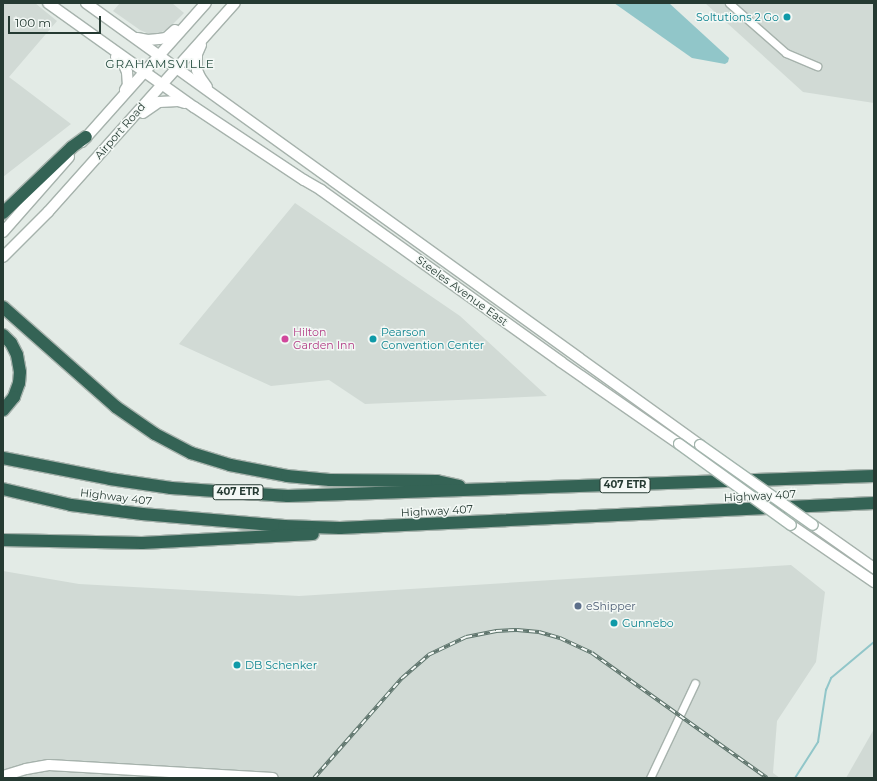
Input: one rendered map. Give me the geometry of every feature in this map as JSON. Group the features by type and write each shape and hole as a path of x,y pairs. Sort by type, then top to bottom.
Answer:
{"highway":[{"path":"3,213 72,147 86,138"},
{"path":"3,307 116,406 155,434 191,453 230,465 287,476 330,480 437,481 476,489"},
{"path":"3,335 11,344 17,355 20,372 18,387 14,397 3,410"},
{"name":"Highway 407","path":"3,458 110,479 171,488 280,495 874,476"},
{"name":"Highway 407","path":"3,488 71,504 142,514 284,526 340,528 874,503"},
{"path":"3,540 142,543 300,534 340,528"}],"main road":[{"name":"Steeles Avenue East","path":"48,3 194,107 321,190 561,362 874,582"},
{"name":"Steeles Avenue East","path":"86,3 700,445 874,568"},
{"name":"Airport Road","path":"3,232 144,71 206,3"},
{"name":"Airport Road","path":"3,257 48,212 235,3"},
{"path":"130,35 148,40 166,38 184,20 194,16"},
{"path":"208,32 198,50 196,59 200,77 211,93"},
{"path":"104,43 108,52 121,61 127,72 128,84 117,102"},
{"path":"116,136 126,132 146,109 159,102 178,101 194,107"},
{"path":"3,776 26,769 49,765 273,778"}],"street":[{"path":"730,3 786,53 817,66"},
{"path":"650,778 695,683"}],"shaded area":[{"path":"3,3 35,3 57,21 9,77 71,124 3,177"},
{"path":"120,3 172,3 184,13 170,27 160,33 149,34 140,30 113,11"},
{"path":"705,3 874,3 874,103 803,92"},
{"path":"295,203 460,316 547,396 365,404 329,380 271,386 179,344"},
{"path":"791,565 825,592 816,662 777,721 773,773 780,778 3,778 3,571 79,584 299,596"},
{"path":"874,729 874,778 846,778"}],"water":[{"path":"614,3 669,3 729,58 728,62 725,64 692,58"}],"waterway":[{"path":"795,778 818,742 826,690 831,678 874,642"}],"railway":[{"path":"314,778 402,678 428,655 466,637 496,631 517,630 539,632 560,638 592,653 767,778"}],"place":[{"name":"Soltutions 2 Go","path":"787,17"},
{"name":"Hilton Garden Inn","path":"285,339"},
{"name":"Pearson Convention Center","path":"373,339"},
{"name":"eShipper","path":"578,606"},
{"name":"Gunnebo","path":"614,623"},
{"name":"DB Schenker","path":"237,665"}],"district":[{"name":"GRAHAMSVILLE","path":"160,64"}]}
